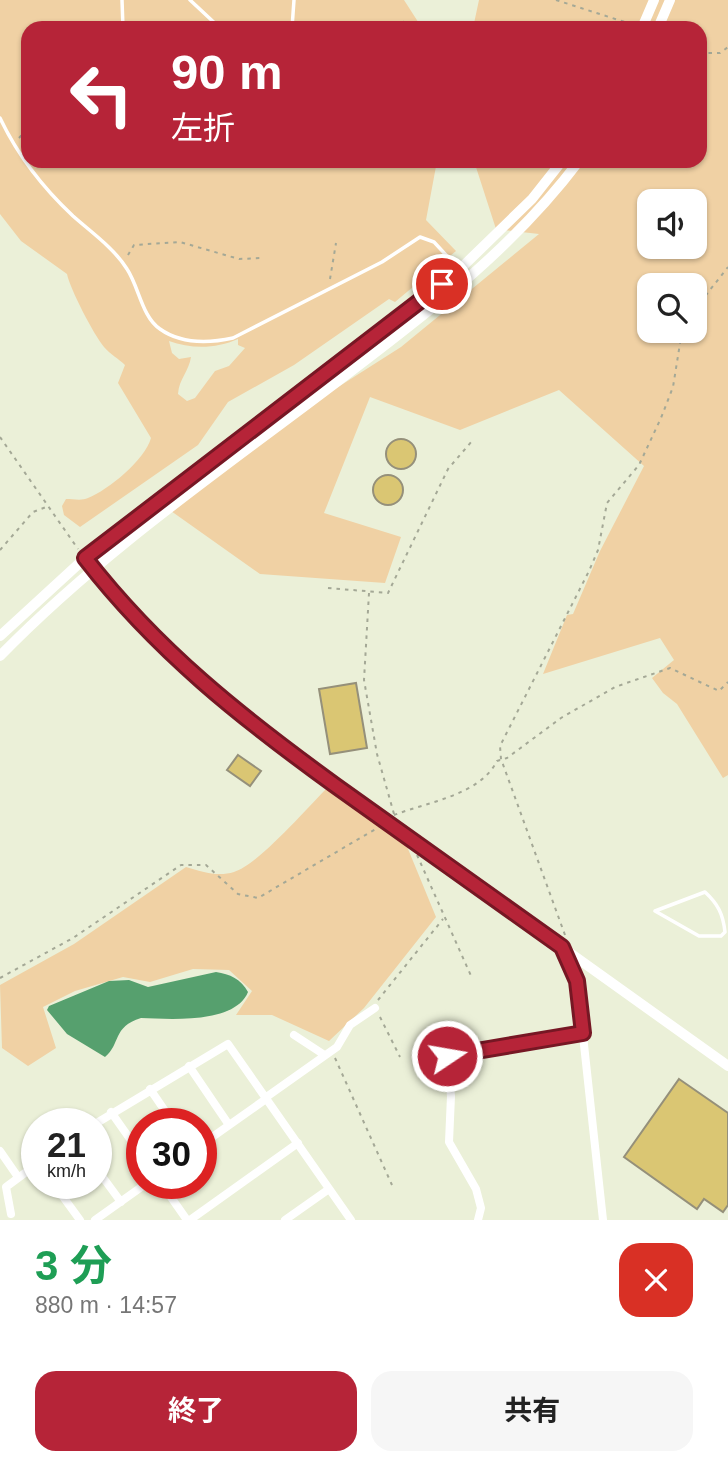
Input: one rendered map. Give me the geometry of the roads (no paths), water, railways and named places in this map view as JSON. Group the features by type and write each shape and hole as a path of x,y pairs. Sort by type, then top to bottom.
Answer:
{"street":[{"path":"645,21 654,0"},
{"path":"661,21 670,0"},
{"path":"0,636 85,558 459,270 532,199 556,168"},
{"path":"0,656 94,570 467,281 544,205 573,168"},
{"path":"85,558 136,619 209,691 391,819 410,839 564,943 728,1066"},
{"path":"564,943 577,981 603,1220"},
{"path":"217,1134 337,1047 350,1025 375,1008"},
{"path":"478,1220 481,1208 476,1189 449,1142 451,1096 447,1056 583,1033"},
{"path":"294,1035 327,1052"},
{"path":"112,1111 228,1044 351,1220"},
{"path":"189,1066 229,1125"},
{"path":"150,1089 163,1108"},
{"path":"112,1113 126,1133"},
{"path":"173,1199 189,1220 298,1143"},
{"path":"0,1151 18,1177"},
{"path":"11,1214 6,1187 21,1175"},
{"path":"285,1220 295,1217 329,1189"},
{"path":"112,1190 121,1202"},
{"path":"95,1220 126,1198"},
{"path":"65,1199 80,1220"}],"lane":[{"path":"121,0 122,21"},
{"path":"190,0 212,21"},
{"path":"292,21 294,0"},
{"path":"0,117 21,153"},
{"path":"32,168 55,198 123,263 153,322 171,335 190,341 233,338 382,262 420,237 434,242 459,270"},
{"path":"705,892 716,903 725,932 713,938 699,936 655,911 705,892"}]}
